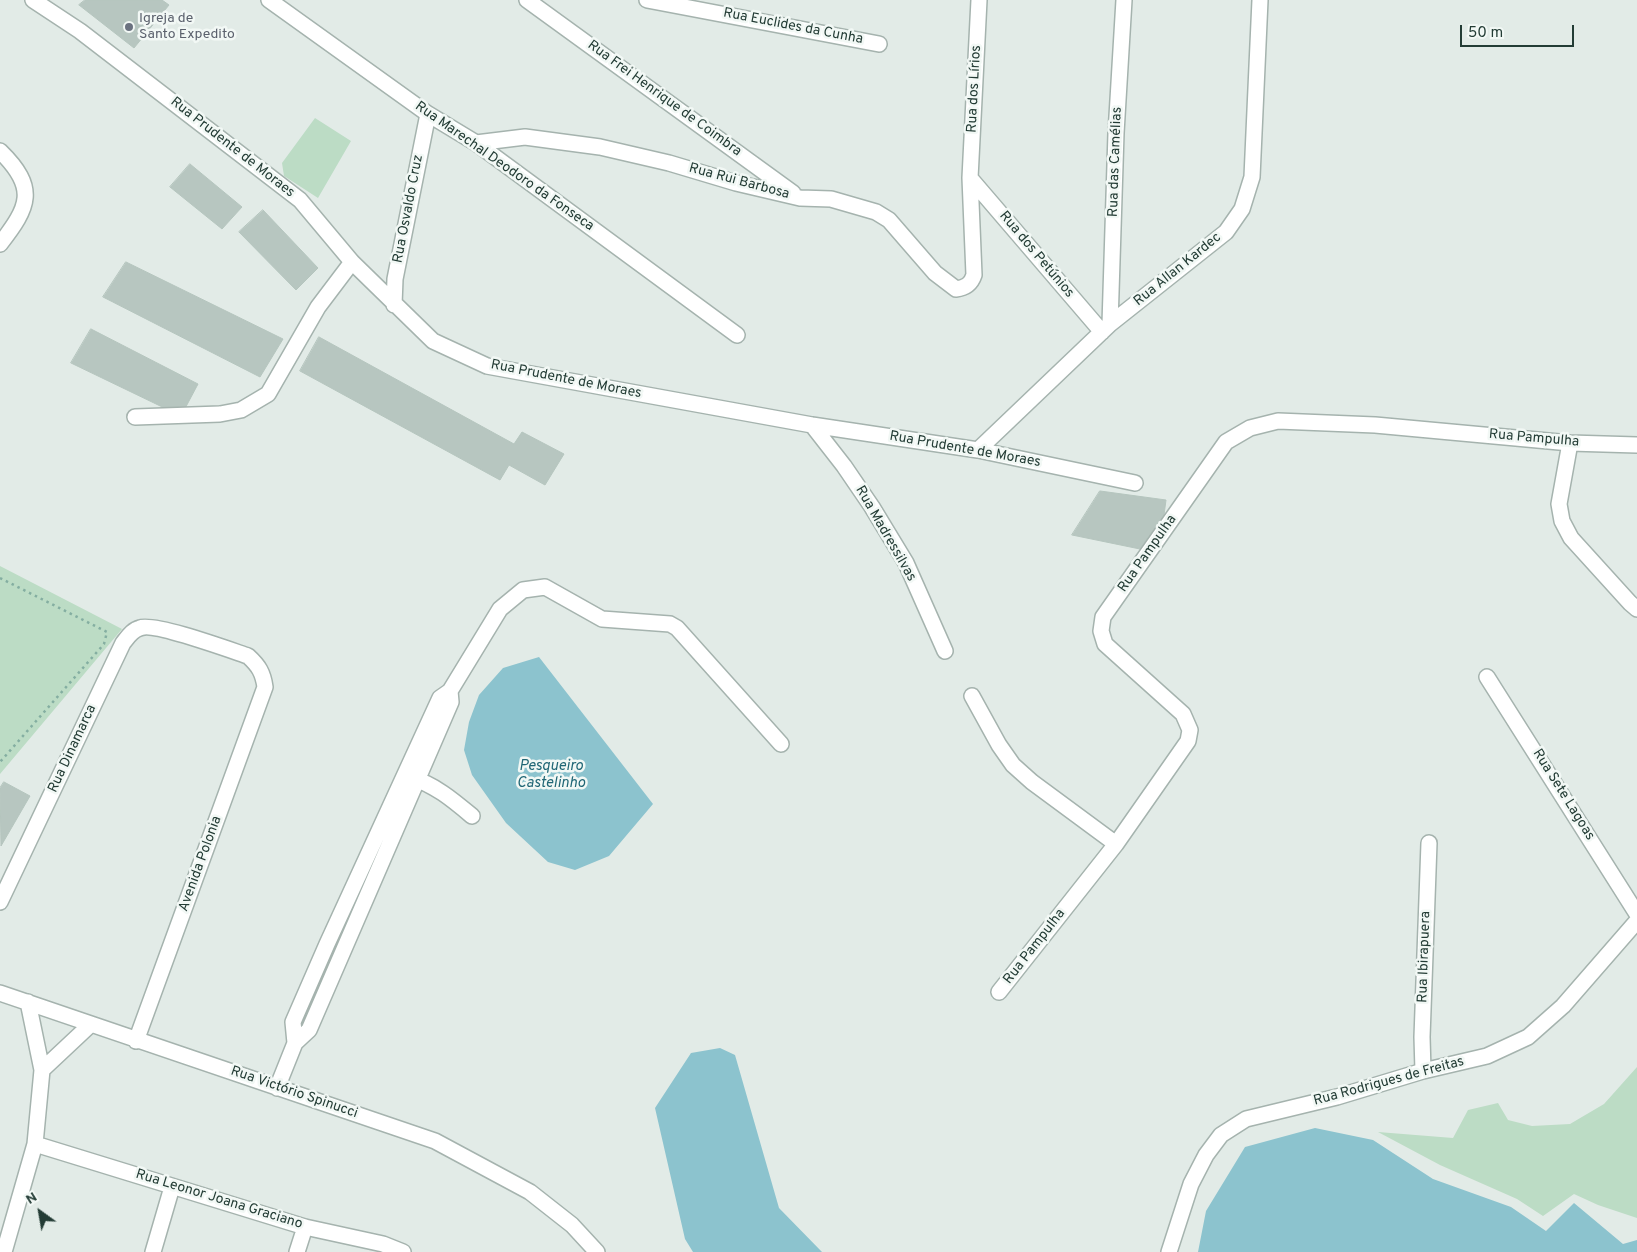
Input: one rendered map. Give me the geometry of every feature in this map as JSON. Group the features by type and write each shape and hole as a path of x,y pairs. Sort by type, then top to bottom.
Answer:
{"street":[{"name":"Rua Marechal Deodoro da Fonseca","path":"269,0 428,114 476,143 737,335"},
{"name":"Rua Frei Henrique de Coimbra","path":"527,0 800,198"},
{"name":"Rua Euclides da Cunha","path":"648,0 879,44"},
{"name":"Rua dos Lírios","path":"970,178 979,0"},
{"name":"Rua das Camélias","path":"1106,328 1124,0"},
{"name":"Rua Allan Kardec","path":"978,450 1106,328 1226,232 1242,209 1252,177 1260,0"},
{"name":"Rua Prudente de Moraes","path":"38,1 80,31 300,200 352,262 433,342 486,366 812,425 978,450 1134,483"},
{"name":"Rua Osvaldo Cruz","path":"394,305 395,279 428,114"},
{"name":"Rua Rui Barbosa","path":"476,143 525,136 600,147 669,163 736,183 800,198 831,199 876,212 889,220 935,273 956,289 971,284 974,275 970,178"},
{"path":"0,151 10,161 20,176 26,194 22,214 0,244"},
{"name":"Rua dos Petúnios","path":"970,178 1106,328"},
{"path":"135,417 220,414 241,410 268,394 318,307 352,262"},
{"name":"Rua Pampulha","path":"999,992 1116,844 1188,741 1190,730 1184,714 1105,644 1101,631 1103,617 1226,442 1250,428 1278,421 1375,425 1570,443 1637,445"},
{"name":"Rua Madressilvas","path":"812,425 855,482 906,563 945,651"},
{"path":"1570,443 1560,504 1562,521 1571,538 1637,609"},
{"path":"277,1088 295,1043 309,1030 378,872 440,698 450,691 500,609 524,590 545,588 602,620 670,624 677,628 781,744"},
{"name":"Rua Dinamarca","path":"0,902 123,643 131,633 141,626 168,630"},
{"name":"Avenida Polonia","path":"136,1041 265,687 263,674 258,664 248,656 168,630"},
{"name":"Rua Sete Lagoas","path":"1488,677 1637,914"},
{"path":"972,696 999,745 1013,765 1032,782 1116,844"},
{"path":"412,778 445,794 472,816"},
{"path":"295,1043 293,1022 327,944 364,864 412,778"},
{"name":"Rua Ibirapuera","path":"1423,1071 1422,1037 1429,843"},
{"path":"364,864 378,872"},
{"name":"Rua Rodrigues de Freitas","path":"1169,1252 1191,1184 1206,1155 1221,1135 1246,1120 1337,1097 1423,1071 1487,1056 1528,1037 1563,1006 1637,921"},
{"path":"327,944 343,952"},
{"name":"Rua Victório Spinucci","path":"0,993 136,1041 435,1141 530,1192 572,1225 597,1252"},
{"path":"4,1252 35,1144 42,1070 28,1002"},
{"path":"42,1070 90,1025"},
{"name":"Rua Leonor Joana Graciano","path":"35,1144 305,1227 382,1244 403,1252"},
{"path":"153,1252 172,1187"},
{"path":"297,1252 305,1227"}],"path":[{"path":"0,578 107,632 104,644 0,762"}],"green space":[{"path":"315,118 351,141 318,198 284,176 282,163"},
{"path":"0,566 122,629 0,774"},
{"path":"1637,1067 1637,1218 1598,1205 1574,1194 1543,1216 1517,1199 1440,1165 1378,1132 1453,1138 1468,1110 1498,1103 1508,1120 1532,1126 1570,1124 1604,1104"}],"water":[{"name":"Pesqueiro Castelinho","path":"539,657 653,804 609,856 575,870 548,862 506,823 472,775 464,750 469,722 479,695 503,668"},
{"path":"720,1048 735,1055 779,1208 822,1252 693,1252 685,1239 655,1108 691,1053"},
{"path":"1315,1128 1373,1140 1433,1179 1511,1207 1546,1231 1574,1203 1623,1244 1637,1240 1637,1252 1198,1252 1206,1211 1245,1147"}],"building":[{"name":"Igreja de Santo Expedito","path":"85,0 162,0 169,5 134,48 79,5"},
{"path":"190,164 242,207 222,229 170,187"},
{"path":"263,210 318,268 296,290 239,232"},
{"path":"126,262 283,339 260,377 103,297"},
{"path":"91,329 198,384 181,416 71,363"},
{"path":"319,337 514,444 522,432 564,454 545,485 509,465 500,480 300,371"},
{"path":"1100,491 1166,500 1164,515 1140,549 1072,535"},
{"path":"4,782 30,796 1,846 0,788"}],"place":[{"name":"Igreja de Santo Expedito","path":"129,27"}]}
